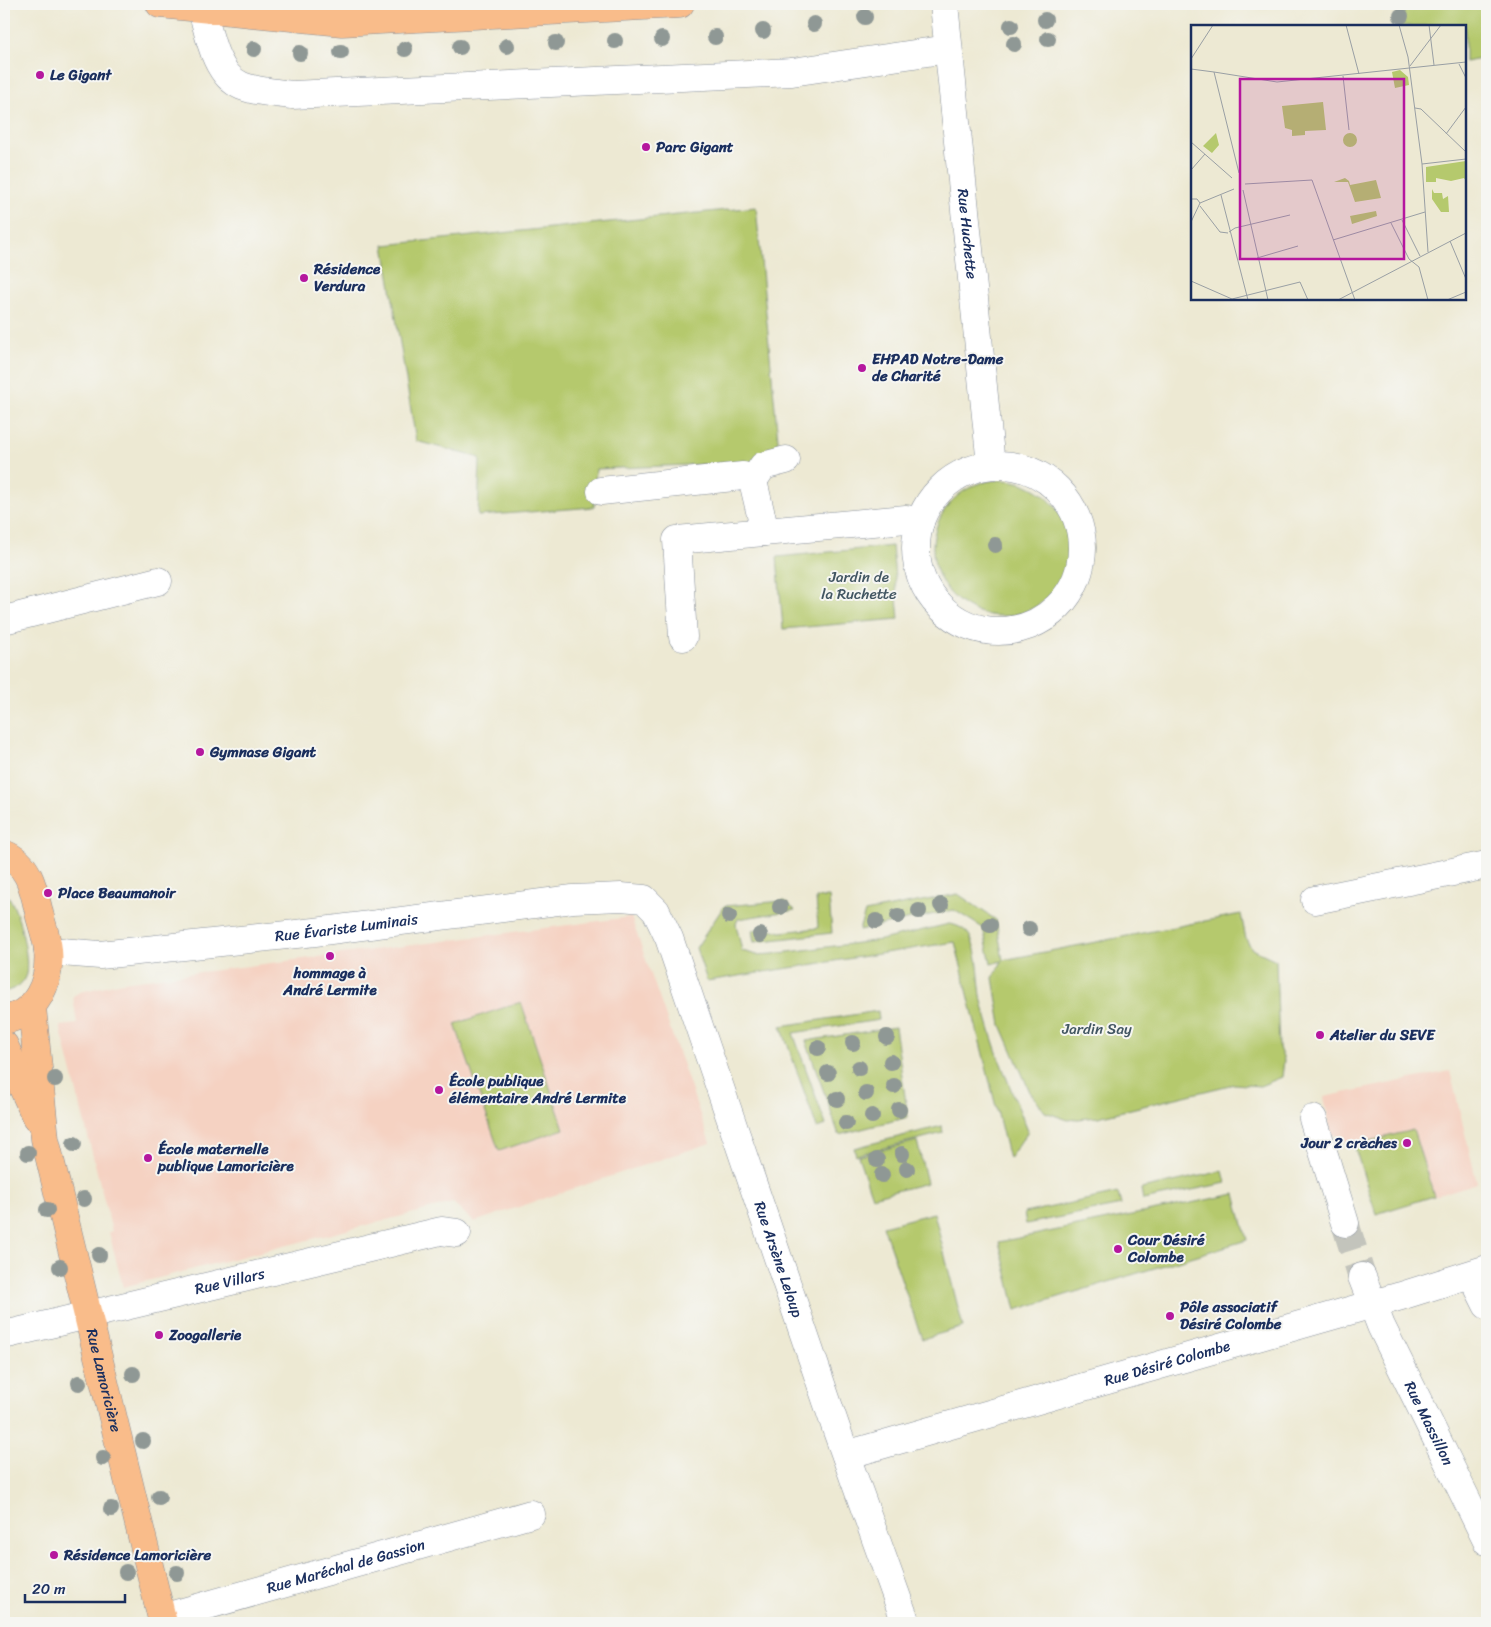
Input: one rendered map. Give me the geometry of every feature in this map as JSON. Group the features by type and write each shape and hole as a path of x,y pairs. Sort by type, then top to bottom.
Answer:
{"main road":[{"path":"160,4 342,22 680,4"},
{"path":"4,854 19,862 32,885 48,951 46,980 40,997 32,1007 13,1018 4,1020"},
{"name":"Rue Lamoricière","path":"32,1007 45,1139 90,1315 163,1621"},
{"name":"Rue Lamoricière","path":"4,1045 45,1139"}],"street":[{"name":"Rue Huchette","path":"944,4 991,465"},
{"path":"202,9 223,70 232,79 242,86 292,96 792,72 948,49"},
{"path":"765,532 753,481 763,466 786,460"},
{"path":"991,465 1018,466 1043,476 1063,494 1077,517 1083,543 1080,570 1068,594 1050,614 1026,626 999,631 973,626 949,614 931,596 920,572 916,547 920,522 931,501 947,483 968,471 991,465"},
{"path":"601,491 743,476 753,481"},
{"path":"682,637 677,540 906,519 920,522"},
{"path":"4,620 158,581"},
{"path":"1315,900 1487,865"},
{"name":"Rue Évariste Luminais","path":"48,951 100,955 315,932 573,899 621,897 644,899"},
{"name":"Rue Arsène Leloup","path":"644,899 656,911 668,938 846,1455 906,1623"},
{"path":"1313,1119 1345,1223"},
{"name":"Rue Villars","path":"4,1335 441,1231 457,1233"},
{"path":"1480,1272 1487,1305"},
{"name":"Rue Désiré Colombe","path":"846,1455 1480,1272"},
{"name":"Rue Massillon","path":"1362,1277 1371,1304 1487,1541"},
{"name":"Rue Maréchal de Gassion","path":"163,1621 531,1514"}],"shaded area":[{"name":"École publique élémentaire André Lermite","path":"631,917 710,1143 474,1222 453,1203 123,1287 109,1232 112,1231 60,1026 77,1024 73,996 80,992 123,982"},
{"name":"Jour 2 crèches","path":"1450,1071 1477,1183 1376,1214 1354,1145 1348,1146 1343,1138 1331,1134 1324,1097"}],"green space":[{"path":"1396,4 1487,4 1487,58 1466,62 1466,25 1399,25"},
{"path":"756,207 780,461 596,469 594,507 478,516 480,458 416,441 384,245"},
{"path":"1001,480 1027,485 1039,491 1049,500 1058,510 1064,522 1069,548 1064,574 1058,586 1049,596 1039,605 1027,611 1001,616 975,611 963,605 953,596 944,586 938,574 933,548 938,522 944,510 953,500 963,491 975,485"},
{"name":"Jardin de la Ruchette","path":"892,546 899,619 783,629 777,557"},
{"path":"4,892 14,906 22,932 27,970 21,983 4,992"},
{"name":"Jardin Say","path":"958,894 996,920 1003,960 1241,914 1246,939 1252,949 1276,960 1279,1048 1284,1060 1282,1077 1260,1086 1234,1084 1098,1117 1068,1120 1045,1112 1030,1092 1001,1025 993,978 1002,961 991,964 983,928 954,910 859,930 865,912"},
{"path":"829,897 832,933 754,942 752,930 767,928 781,932 818,928 816,898"},
{"path":"784,901 795,910 738,919 736,924 742,951 757,955 773,954 881,940 949,924 960,927 969,934 975,948 982,1001 991,1034 1028,1131 1009,1159 955,942 707,981 696,948 724,906"},
{"path":"521,1002 564,1129 499,1151 455,1024"},
{"path":"878,1011 879,1020 793,1033 826,1125 817,1128 781,1026"},
{"path":"895,1027 908,1117 839,1135 806,1041"},
{"path":"942,1126 943,1133 856,1155 854,1148"},
{"path":"1413,1130 1434,1196 1376,1214 1354,1145"},
{"path":"917,1141 927,1183 872,1197 858,1156"},
{"path":"1223,1171 1226,1183 1143,1200 1141,1189"},
{"path":"1118,1193 1121,1205 1026,1224 1024,1213"},
{"path":"1235,1194 1247,1240 1016,1310 999,1242"},
{"path":"934,1213 963,1327 922,1339 883,1226"}],"tunnel":[{"path":"1345,1223 1362,1277"}],"place":[{"name":"Le Gigant","path":"40,75"},
{"name":"Parc Gigant","path":"646,147"},
{"name":"Résidence Verdura","path":"304,278"},
{"name":"EHPAD Notre-Dame de Charité","path":"862,368"},
{"name":"Gymnase Gigant","path":"200,752"},
{"name":"Place Beaumanoir","path":"48,893"},
{"name":"hommage à André Lermite","path":"330,956"},
{"name":"Atelier du SEVE","path":"1320,1035"},
{"name":"École publique élémentaire André Lermite","path":"439,1090"},
{"name":"Jour 2 crèches","path":"1407,1143"},
{"name":"École maternelle publique Lamoricière","path":"148,1158"},
{"name":"Cour Désiré Colombe","path":"1118,1249"},
{"name":"Pôle associatif Désiré Colombe","path":"1170,1316"},
{"name":"Zoogallerie","path":"159,1335"},
{"name":"Résidence Lamoricière","path":"54,1555"}]}
